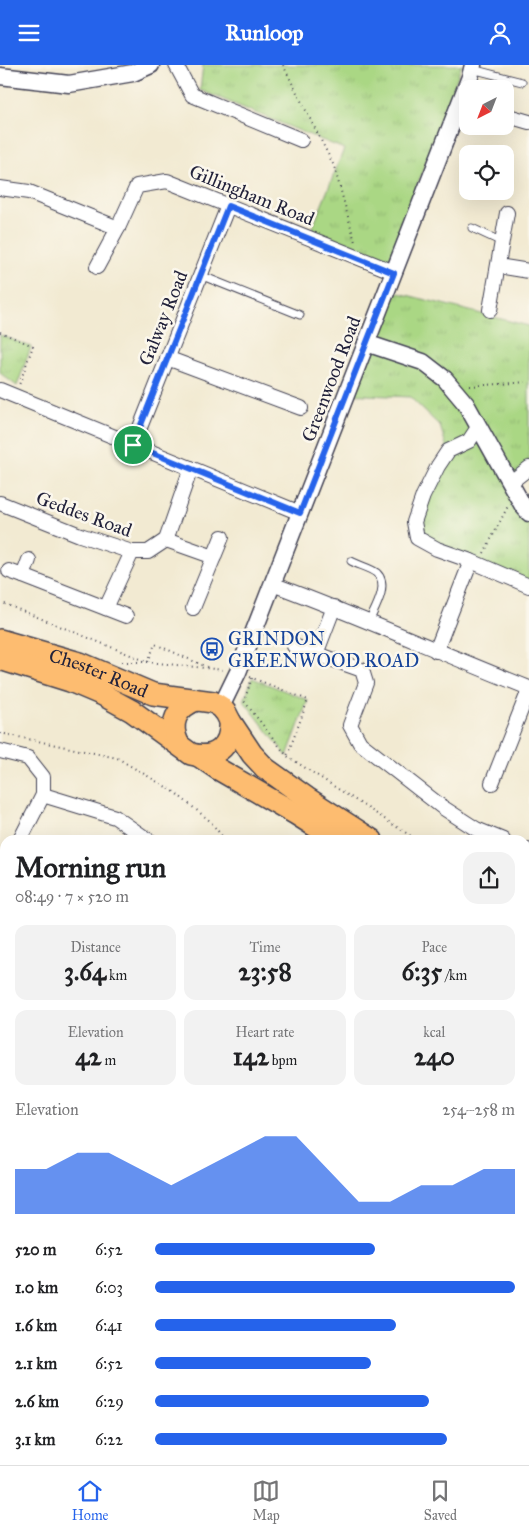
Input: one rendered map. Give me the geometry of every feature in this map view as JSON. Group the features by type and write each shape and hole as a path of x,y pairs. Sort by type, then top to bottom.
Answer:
{"main road":[{"name":"Chester Road","path":"0,640 80,663 153,694 213,702 225,714"},
{"name":"Chester Road","path":"0,659 70,681 103,695 132,711 178,743 184,750 199,756 329,835"},
{"path":"178,743 174,734 176,717 180,709 196,700"},
{"path":"199,756 209,756 223,747 228,739 230,730 225,714"},
{"path":"225,714 252,754 265,768 307,799 364,835"}],"street":[{"path":"0,76 69,84 133,73 151,65"},
{"path":"176,65 192,95 301,140"},
{"name":"Greenwood Road","path":"469,80 472,67"},
{"name":"Greenwood Road","path":"225,714 245,675 272,584 366,343 459,115"},
{"path":"514,118 529,122"},
{"name":"Gillingham Road","path":"98,267 137,186 167,181 394,273"},
{"path":"0,189 29,192 118,228"},
{"name":"Galway Road","path":"133,445 228,206"},
{"path":"490,310 508,213"},
{"path":"498,266 529,271"},
{"path":"366,343 423,362 445,379 466,404 529,513"},
{"path":"167,358 301,408"},
{"path":"0,391 300,513"},
{"path":"479,426 469,441 448,451 438,466 423,496 414,522 417,538 437,549 529,586"},
{"path":"510,482 529,467"},
{"path":"191,468 166,540 214,557"},
{"name":"Geddes Road","path":"0,503 80,535 132,552 148,552 166,540"},
{"path":"193,608 222,537"},
{"path":"106,608 132,552"},
{"path":"23,576 30,560"},
{"path":"436,651 475,563"},
{"path":"8,571 126,616"},
{"path":"272,584 334,607 529,689 492,783"},
{"path":"316,654 334,607"},
{"path":"294,645 362,670 366,683 350,725 360,743 442,807 476,829 491,835"},
{"path":"0,751 28,758 42,777 44,795 23,835"},
{"path":"44,795 115,817 141,835"}],"lane":[{"path":"472,67 522,82"},
{"path":"472,228 502,242"},
{"path":"200,275 300,315"},
{"path":"350,561 377,573 381,580 382,588 369,622"}],"path":[{"path":"283,65 334,166 356,245 354,257"},
{"path":"0,332 33,346 14,397"},
{"path":"452,387 529,382"},
{"path":"475,563 508,505 520,499"},
{"path":"0,602 148,662"},
{"path":"148,662 155,644 211,668"},
{"path":"119,662 148,662 211,668 245,675 308,700 287,756"},
{"path":"245,675 244,701 287,756 409,835"},
{"path":"0,733 116,758 173,791 210,821 221,835"}],"green space":[{"path":"203,65 462,65 389,261 311,232 344,149 200,90"},
{"path":"387,290 529,326 529,468 511,482 529,513 529,586 417,538 414,522 448,451 440,426 410,397 346,394"},
{"path":"0,335 31,347 17,386 0,373"},
{"path":"252,678 308,700 287,756 244,701"}],"place":[{"name":"GRINDON GREENWOOD ROAD","path":"212,649"}],"route":[{"path":"228,206 394,273 300,513 133,445 228,206"}]}
